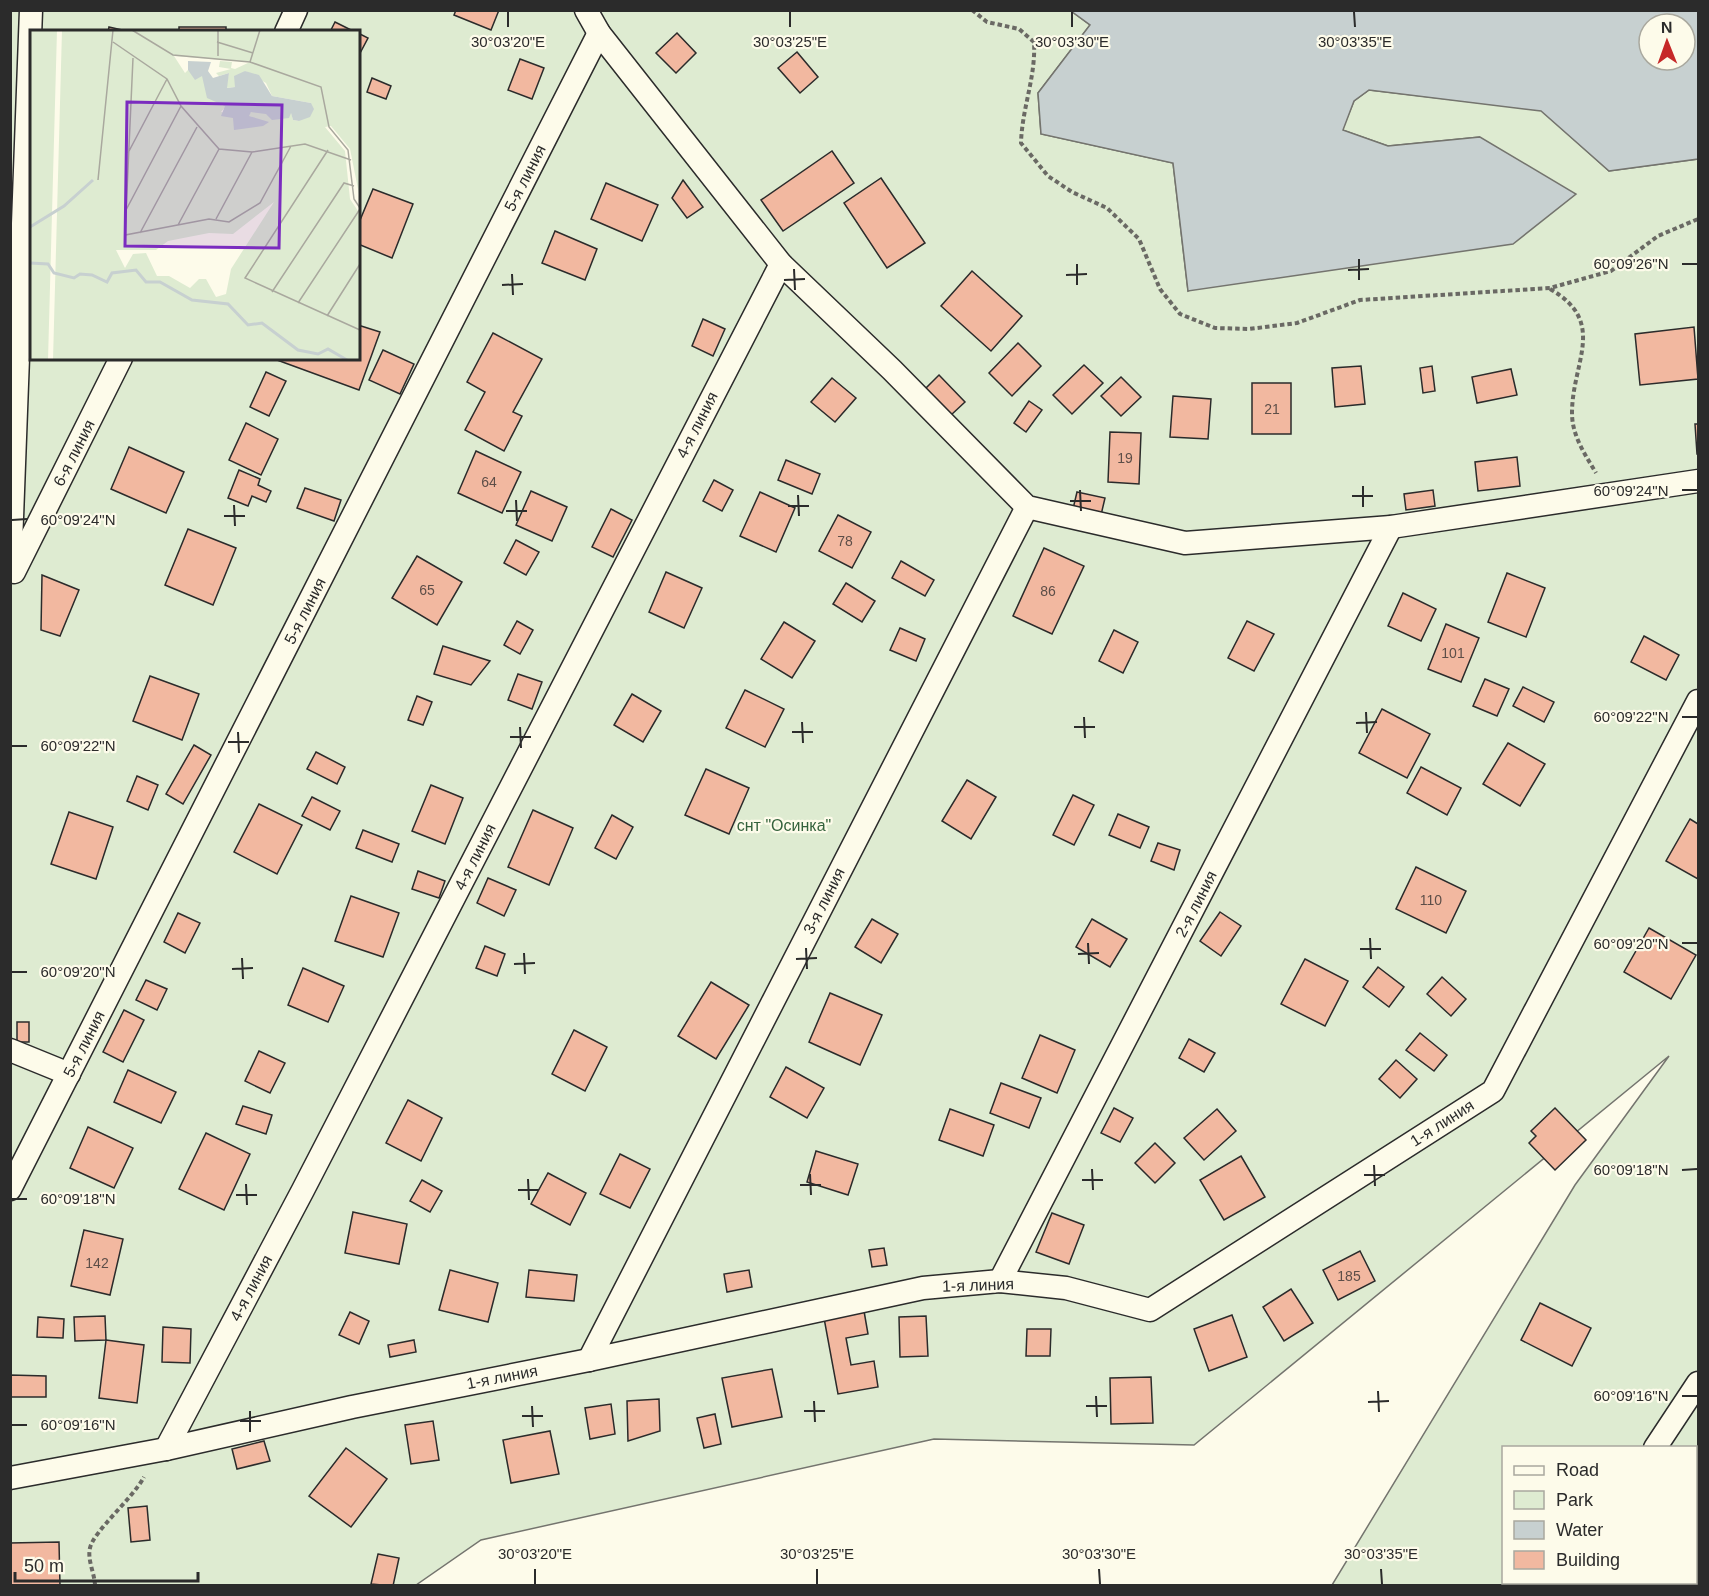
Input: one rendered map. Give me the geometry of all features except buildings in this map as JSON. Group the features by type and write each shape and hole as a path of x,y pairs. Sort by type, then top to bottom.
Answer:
{"street":[{"path":"30,30 31,10"},
{"path":"287,30 296,10"},
{"path":"586,10 599,33 781,264 892,370 1027,507 1185,543 1391,527 1698,481"},
{"name":"5-я линия","path":"10,1189 599,33"},
{"path":"10,571 30,37"},
{"name":"4-я линия","path":"158,1451 314,1169 781,264"},
{"name":"6-я линия","path":"10,579 121,360"},
{"name":"3-я линия","path":"589,1360 1027,507"},
{"name":"2-я линия","path":"1000,1281 1391,527"},
{"name":"1-я линия","path":"10,1478 158,1451 352,1407 589,1360 924,1288 1000,1281 1066,1288 1150,1310 1493,1091 1698,701"},
{"path":"10,1050 69,1074"},
{"path":"1656,1446 1698,1383"}],"path":[{"path":"972,10 987,22 1019,29 1034,42 1035,65 1022,119 1023,145 1048,176 1072,192 1107,208 1139,239 1160,289 1179,314 1204,326 1249,329 1297,323 1360,300 1550,288 1611,272 1658,236 1698,219"},
{"path":"1550,288 1569,300 1584,325 1572,413 1576,438 1609,494"},
{"path":"95,1586 89,1550 93,1540 139,1486 158,1451"}],"green space":[{"name":"снт \"Осинка\"","path":"11,11 1071,11 1090,25 1038,93 1041,134 1173,163 1188,291 1480,137 1388,146 1342,130 1354,101 1369,90 1541,110 1609,171 1698,159 1698,1585 1332,1585 1575,1185 1669,1056 1194,1445 934,1439 481,1540 416,1585 11,1586"}],"water":[{"path":"1071,11 1698,11 1698,159 1609,171 1541,111 1369,90 1354,101 1343,130 1388,146 1480,137 1576,194 1513,244 1188,291 1173,163 1041,134 1038,93 1090,25"}]}
